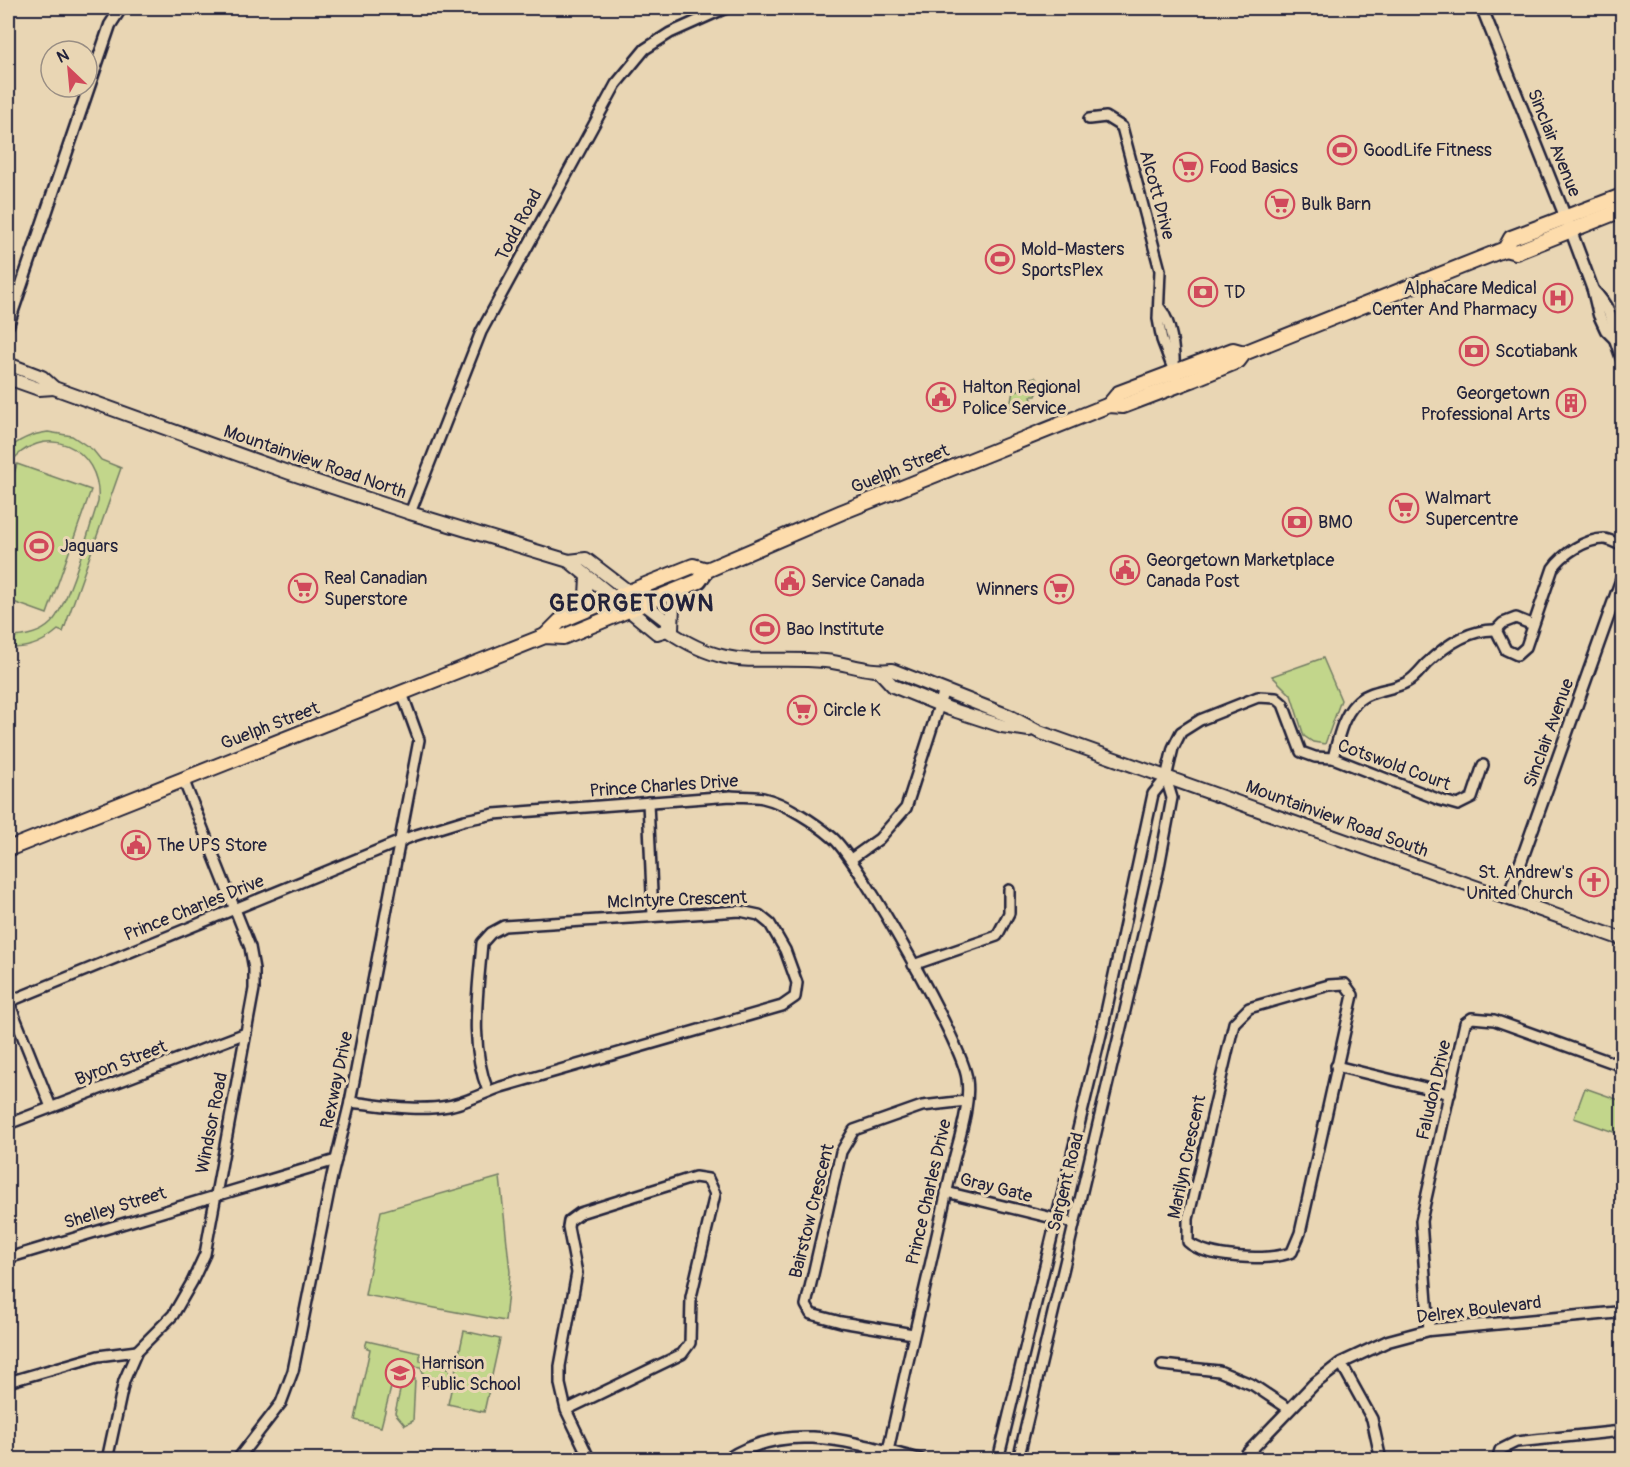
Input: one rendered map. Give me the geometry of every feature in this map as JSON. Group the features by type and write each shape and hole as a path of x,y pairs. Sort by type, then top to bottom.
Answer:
{"main road":[{"name":"Guelph Street","path":"545,636 563,637 678,590 699,581 707,570 842,512 1109,405 1119,393 1176,378 1233,350 1244,353 1504,249 1511,238 1623,196"},
{"name":"Guelph Street","path":"1504,249 1516,252 1623,210"},
{"name":"Mountainview Road North","path":"8,364 42,377 54,388 248,459 410,513 569,561 586,559 646,603"},
{"name":"Mountainview Road North","path":"8,378 39,389 54,388"},
{"name":"Mountainview Road North","path":"569,561 630,610"},
{"name":"Guelph Street","path":"8,849 545,636 560,621 693,566 707,570"},
{"path":"581,612 586,596 587,577"},
{"path":"669,632 678,590"},
{"name":"Mountainview Road South","path":"646,603 667,621 669,632"},
{"name":"Mountainview Road South","path":"630,610 657,633 669,632 699,650 717,657 738,661 823,661 880,672 892,670 1009,716 1039,732 1623,939"},
{"name":"Mountainview Road South","path":"880,672 893,686 940,705 1002,726 1039,732"}],"street":[{"path":"8,325 110,25 121,8"},
{"name":"Todd Road","path":"410,513 481,332 616,84 645,49 670,33 726,8"},
{"name":"Sinclair Avenue","path":"1482,8 1602,311 1606,330 1615,339 1623,359"},
{"name":"Alcott Drive","path":"1089,119 1106,117 1122,127 1160,270 1158,319 1162,340 1176,378"},
{"path":"1496,630 1506,650 1517,655 1526,647 1553,568 1561,557 1585,544 1604,539 1623,545"},
{"name":"Sinclair Avenue","path":"1508,898 1623,578"},
{"path":"1333,758 1344,721 1357,702 1368,695 1407,682 1439,652 1458,640 1483,629 1496,630 1503,623 1516,618 1533,625"},
{"path":"851,859 879,839 906,808 944,690"},
{"name":"Rexway Drive","path":"237,1460 281,1403 293,1371 350,1102 402,841 419,740 402,693"},
{"name":"Cotswold Court","path":"1166,778 1173,748 1181,732 1200,720 1258,697 1276,698 1283,704 1301,752 1315,757 1333,758 1458,805 1472,798 1483,765"},
{"name":"Sargent Road","path":"998,1460 1104,1026 1153,794 1166,778"},
{"name":"Sargent Road","path":"1018,1460 1158,872 1172,798 1166,778"},
{"name":"Windsor Road","path":"107,1460 124,1381 137,1351 173,1315 205,1254 246,1033 254,969 250,947 183,779"},
{"name":"Prince Charles Drive","path":"8,1001 402,841 465,820 494,814 731,796 763,798 811,820 834,839 851,859 913,965 962,1059 968,1079 966,1101 888,1451"},
{"path":"648,802 652,916"},
{"path":"1139,868 1158,872"},
{"path":"913,965 997,936 1009,913 1009,890"},
{"name":"McIntyre Crescent","path":"350,1102 408,1107 448,1106 488,1092 782,1006 795,997 797,983 785,950 770,924 759,915 740,911 504,926 491,933 482,944 476,1028 479,1068 488,1092"},
{"name":"Marilyn Crescent","path":"1345,984 1353,995 1336,1066 1300,1233 1292,1252 1280,1258 1227,1255 1196,1250 1188,1242 1188,1219 1234,1023 1248,1008 1329,985 1345,984"},
{"path":"8,1001 51,1107"},
{"name":"Faludon Drive","path":"1429,1330 1421,1221 1465,1023 1472,1018 1494,1020 1623,1066"},
{"path":"1104,1026 1120,1029"},
{"name":"Byron Street","path":"8,1124 246,1033"},
{"path":"1336,1066 1450,1094"},
{"name":"Bairstow Crescent","path":"913,1334 841,1322 811,1314 806,1305 841,1152 854,1130 922,1107 966,1101"},
{"name":"Shelley Street","path":"8,1257 336,1160"},
{"path":"566,1410 682,1354 690,1343 691,1297 715,1194 708,1179 695,1177 685,1180 580,1213 569,1221 568,1227 577,1273 560,1366 560,1384 566,1410 590,1460"},
{"name":"Gray Gate","path":"946,1192 1073,1223"},
{"name":"Delrex Boulevard","path":"1241,1460 1314,1384 1341,1364 1388,1341 1429,1330 1623,1312"},
{"path":"1027,1341 1045,1344"},
{"path":"8,1382 98,1356 137,1351"},
{"path":"1341,1364 1372,1419 1381,1460"},
{"path":"1162,1365 1219,1371 1252,1385 1289,1409"},
{"path":"1497,1460 1500,1450 1516,1442 1623,1431"},
{"path":"726,1460 743,1448 769,1439 792,1436 815,1437 921,1460"}],"green space":[{"path":"1035,377 1041,384 1036,396 1031,396 1033,404 1013,412 1010,406 1013,391 1019,390 1028,379"},
{"path":"48,432 72,436 93,450 101,460 121,468 63,632 58,630 47,638 28,646 8,647 8,637 36,633 51,623 58,613 72,584 98,502 97,482 91,466 67,445 52,442 37,444 22,452 8,466 8,450 12,446 26,438"},
{"name":"Jaguars","path":"17,464 91,490 47,614 8,600 8,492"},
{"path":"1323,658 1341,700 1325,744 1313,742 1304,736 1291,695 1272,676"},
{"path":"1585,1088 1622,1101 1622,1135 1574,1118"},
{"path":"500,1177 510,1272 505,1321 365,1295 381,1211"},
{"path":"464,1331 500,1339 484,1412 448,1404"},
{"path":"367,1341 420,1353 420,1361 447,1366 451,1376 427,1385 421,1367 397,1364 381,1427 355,1420 370,1349 365,1347"},
{"path":"403,1377 415,1379 413,1421 405,1425 395,1413"}],"place":[{"name":"GoodLife Fitness","path":"1342,150"},
{"name":"Food Basics","path":"1188,167"},
{"name":"Bulk Barn","path":"1280,204"},
{"name":"Mold-Masters SportsPlex","path":"1000,259"},
{"name":"TD","path":"1203,292"},
{"name":"Alphacare Medical Center And Pharmacy","path":"1558,298"},
{"name":"Scotiabank","path":"1474,351"},
{"name":"Halton Regional Police Service","path":"941,397"},
{"name":"Georgetown Professional Arts","path":"1571,403"},
{"name":"Walmart Supercentre","path":"1404,508"},
{"name":"BMO","path":"1297,522"},
{"name":"Jaguars","path":"39,546"},
{"name":"Georgetown Marketplace Canada Post","path":"1125,570"},
{"name":"Service Canada","path":"790,581"},
{"name":"Real Canadian Superstore","path":"303,588"},
{"name":"Winners","path":"1059,589"},
{"name":"Bao Institute","path":"765,629"},
{"name":"Circle K","path":"802,710"},
{"name":"The UPS Store","path":"136,845"},
{"name":"St. Andrew's United Church","path":"1594,882"},
{"name":"Harrison Public School","path":"400,1373"}],"district":[{"name":"GEORGETOWN","path":"632,603"}]}
